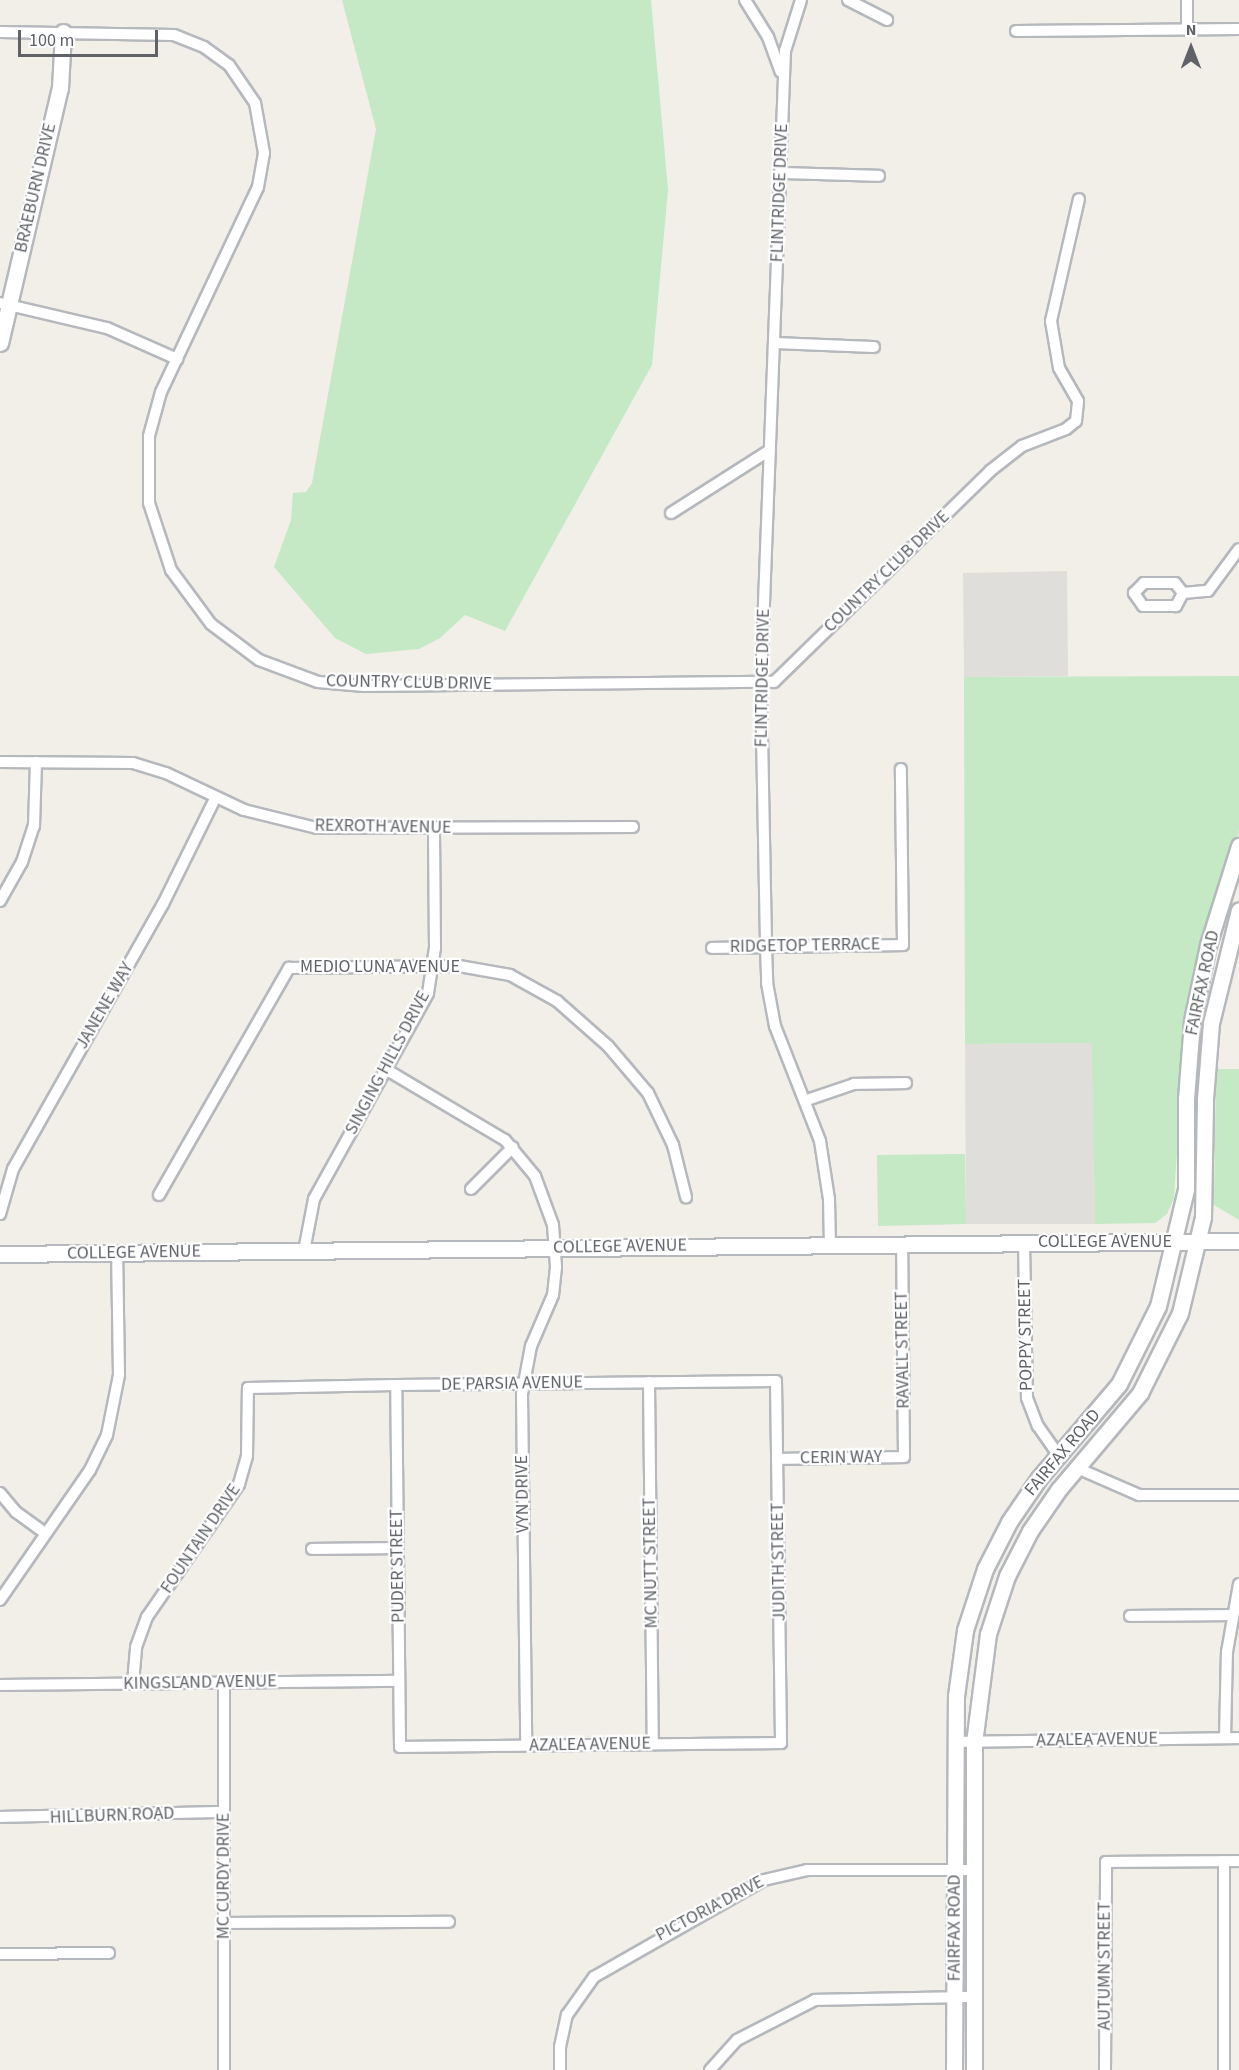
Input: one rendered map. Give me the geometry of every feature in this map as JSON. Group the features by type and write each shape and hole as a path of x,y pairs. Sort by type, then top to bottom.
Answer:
{"main road":[{"name":"BRAEBURN DRIVE","path":"0,343 5,303 60,88 63,32"},
{"name":"FAIRFAX ROAD","path":"954,2070 955,1742 959,1663 974,1598 1009,1522 1058,1455 1104,1405 1136,1355 1158,1306 1176,1241 1186,1189 1186,1099 1192,1021 1208,945 1239,846"},
{"name":"FAIRFAX ROAD","path":"974,2070 974,1743 982,1662 1000,1594 1030,1531 1077,1468 1124,1416 1157,1363 1180,1313 1199,1242 1211,1023 1239,910"},
{"name":"COLLEGE AVENUE","path":"0,1254 1239,1241"}],"street":[{"name":"FLINTRIDGE DRIVE","path":"745,0 775,53 783,102"},
{"name":"FLINTRIDGE DRIVE","path":"801,0 788,32 783,102 761,682 766,947 767,982 775,1026 807,1100 826,1170 830,1245"},
{"path":"848,0 886,20"},
{"path":"1187,0 1187,29"},
{"path":"1016,30 1239,29"},
{"name":"COUNTRY CLUB DRIVE","path":"0,32 156,32 191,40 229,65 255,103 264,153 258,187 161,392 149,436 147,480 153,525 171,570 195,608 224,637 259,660 296,676 352,686 774,682 990,471 1022,446 1072,426 1079,414 1078,400 1054,354 1051,329 1079,199"},
{"path":"780,173 879,176"},
{"path":"5,303 107,328 177,359"},
{"path":"774,343 874,347"},
{"path":"671,513 770,450"},
{"path":"1183,593 1208,591 1239,549"},
{"name":"REXROTH AVENUE","path":"0,762 133,763 166,773 215,799 274,819 317,828 633,827"},
{"path":"0,901 22,862 34,826 36,762"},
{"name":"RIDGETOP TERRACE","path":"712,948 903,945 901,769"},
{"name":"JANENE WAY","path":"0,1214 13,1169 163,904 215,799"},
{"name":"SINGING HILLS DRIVE","path":"304,1251 314,1199 421,1009 434,966 434,829"},
{"name":"MEDIO LUNA AVENUE","path":"159,1195 289,968 459,966 510,975 557,1001 608,1046 648,1093 673,1145 686,1197"},
{"name":"VYN DRIVE","path":"387,1070 489,1128 513,1147 543,1192 556,1248 553,1295 531,1346 523,1384 526,1745"},
{"path":"807,1100 854,1084 906,1083"},
{"path":"471,1189 513,1147"},
{"name":"POPPY STREET","path":"1024,1242 1026,1398 1038,1426 1058,1455"},
{"name":"RAVALL STREET","path":"902,1244 904,1457"},
{"path":"0,1600 90,1470 113,1417 118,1375 117,1253"},
{"name":"DE PARSIA AVENUE","path":"248,1388 776,1381"},
{"name":"JUDITH STREET","path":"776,1381 781,1743"},
{"name":"MC NUTT STREET","path":"649,1382 653,1744"},
{"name":"PUDER STREET","path":"396,1385 400,1747"},
{"name":"FOUNTAIN DRIVE","path":"133,1683 136,1647 147,1617 239,1484 247,1456 248,1388"},
{"name":"CERIN WAY","path":"777,1459 904,1457"},
{"path":"1077,1468 1139,1495 1239,1496"},
{"path":"0,1493 16,1512 45,1533"},
{"path":"312,1549 398,1548"},
{"path":"1225,1738 1227,1652 1239,1584"},
{"path":"1130,1616 1232,1615"},
{"name":"KINGSLAND AVENUE","path":"0,1685 399,1681"},
{"name":"MC CURDY DRIVE","path":"224,1682 224,2070"},
{"name":"AZALEA AVENUE","path":"955,1742 1239,1738"},
{"name":"AZALEA AVENUE","path":"400,1747 781,1743"},
{"name":"HILLBURN ROAD","path":"0,1817 224,1812"},
{"path":"1224,2070 1224,1861 1239,1861"},
{"name":"AUTUMN STREET","path":"1105,2070 1106,1862 1224,1861"},
{"name":"PICTORIA DRIVE","path":"560,2070 567,2015 594,1977 764,1880 807,1870 975,1870"},
{"path":"224,1923 449,1922"},
{"path":"0,1954 108,1953"},
{"path":"710,2070 737,2040 815,2000 975,1997"}],"shaded area":[{"path":"1067,571 1068,676 964,677 963,573"},
{"path":"1093,1043 1095,1224 966,1224 965,1044"}],"green space":[{"path":"342,0 651,0 668,190 652,365 505,631 465,615 440,638 419,649 366,654 335,638 274,567 291,520 293,493 306,492 312,483 376,129"},
{"path":"1239,676 1239,830 1180,1104 1174,1198 1167,1214 1155,1223 1095,1224 1092,1043 965,1044 964,677"},
{"path":"1216,1069 1239,1069 1239,1220 1214,1205"},
{"path":"965,1154 966,1224 878,1226 877,1155"}]}
